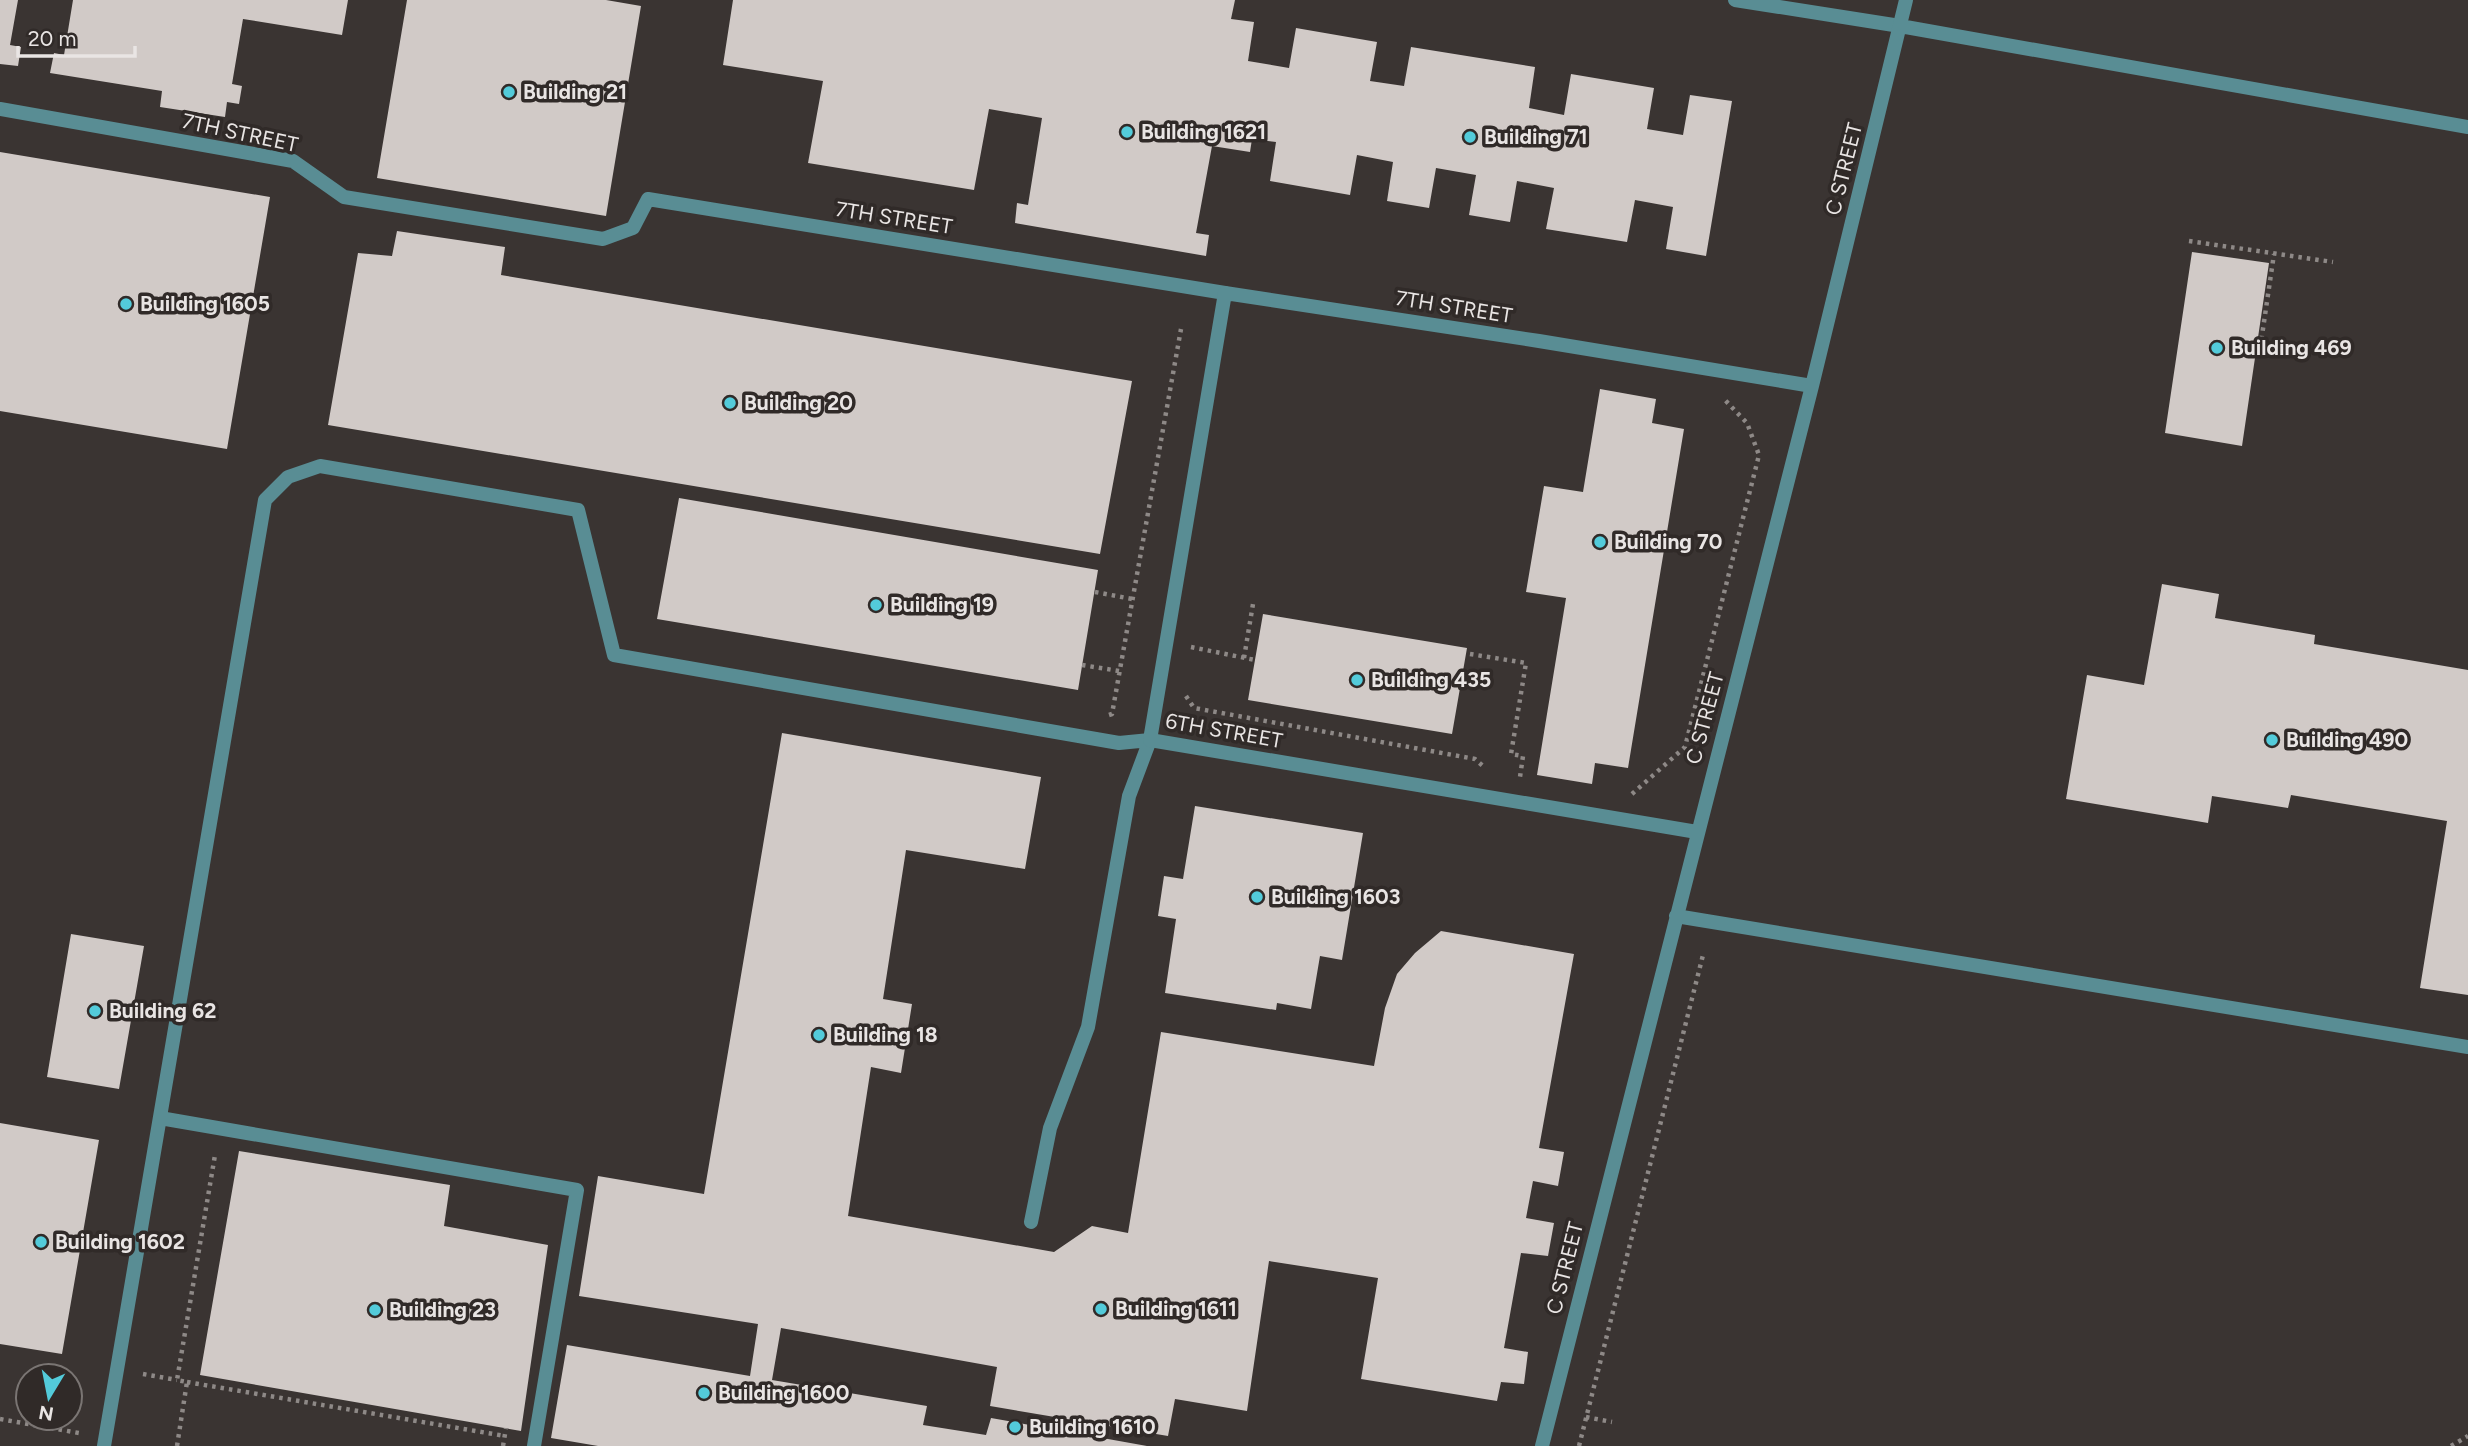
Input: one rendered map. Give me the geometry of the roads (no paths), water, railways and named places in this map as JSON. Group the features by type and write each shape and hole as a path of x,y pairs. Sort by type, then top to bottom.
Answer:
{"street":[{"path":"1735,0 1900,26 2468,127"},
{"name":"C STREET","path":"1542,1446 1812,386 1906,0"},
{"name":"7TH STREET","path":"0,108 293,161 344,197 603,239 633,228 648,199 1812,386"},
{"name":"6TH STREET","path":"1225,293 1150,740 1697,832"},
{"path":"104,1441 265,500 288,477 320,466 578,510 614,655 1119,743 1150,740 1129,796 1088,1027 1050,1128 1031,1223"},
{"path":"1676,916 2468,1047"},
{"path":"160,1118 577,1190 534,1446"}],"place":[{"name":"Building 21","path":"509,92"},
{"name":"Building 1621","path":"1127,132"},
{"name":"Building 71","path":"1470,137"},
{"name":"Building 1605","path":"126,304"},
{"name":"Building 469","path":"2217,348"},
{"name":"Building 20","path":"730,403"},
{"name":"Building 70","path":"1600,542"},
{"name":"Building 19","path":"876,605"},
{"name":"Building 435","path":"1357,680"},
{"name":"Building 490","path":"2272,740"},
{"name":"Building 1603","path":"1257,897"},
{"name":"Building 62","path":"95,1011"},
{"name":"Building 18","path":"819,1035"},
{"name":"Building 1602","path":"41,1242"},
{"name":"Building 1611","path":"1101,1309"},
{"name":"Building 23","path":"375,1310"},
{"name":"Building 1600","path":"704,1393"},
{"name":"Building 1610","path":"1015,1427"}]}
